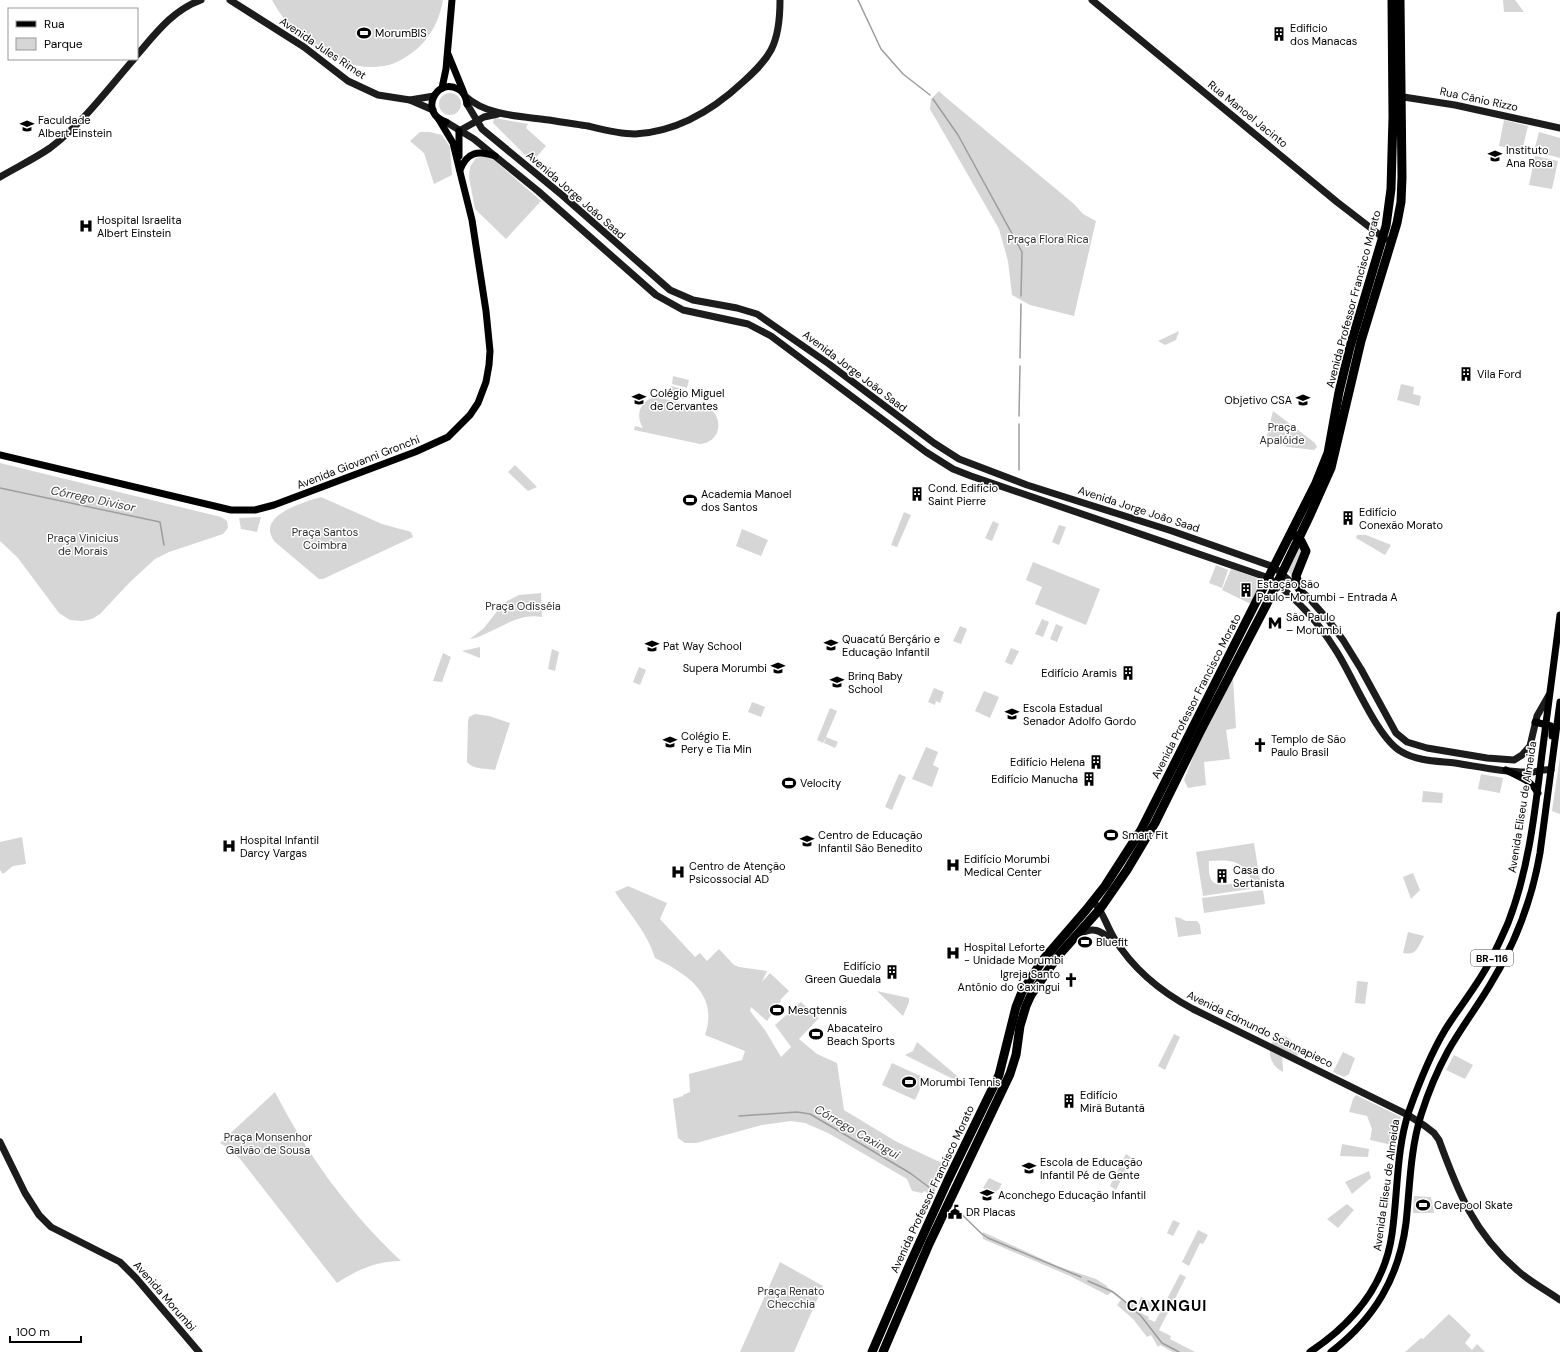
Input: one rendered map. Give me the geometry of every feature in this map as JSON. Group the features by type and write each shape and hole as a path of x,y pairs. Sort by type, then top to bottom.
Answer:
{"highway":[{"name":"Avenida Professor Francisco Morato","path":"1392,0 1396,95"},
{"name":"Avenida Professor Francisco Morato","path":"883,1352 929,1244 1010,1074 1026,1006 1036,987 1050,967 1100,909 1127,870 1155,823 1295,536 1325,463 1330,445 1339,392 1352,340 1387,240 1391,189 1400,0"},
{"path":"1295,536 1304,544 1306,551 1296,576 1300,590"},
{"name":"Avenida Professor Francisco Morato","path":"872,1352 945,1187 999,1075 1015,1011 1022,992 1042,960 1093,901 1141,830 1273,581"}],"main road":[{"path":"138,54 170,18 187,6 201,0"},
{"name":"Avenida Jules Rimet","path":"230,0 304,47 348,81 378,95 410,100 433,110"},
{"path":"433,110 432,103 434,96 442,88 446,68 452,0"},
{"path":"442,88 453,87 461,90 479,106 493,111 586,126 613,133 635,134 682,124 711,109 755,71 771,50 776,36 780,21 780,0"},
{"name":"Rua Manoel Jacinto","path":"1092,0 1152,51 1387,240"},
{"path":"447,49 465,95"},
{"path":"0,177 49,148 64,136 92,108 133,60"},
{"name":"Avenida Jorge João Saad","path":"465,95 467,104 478,124 499,144 547,183 670,290 693,300 738,308 758,314 829,364 934,443 959,459 1021,483 1195,539 1278,570"},
{"name":"Rua Cânio Rizzo","path":"1396,95 1455,104 1560,128"},
{"name":"Avenida Jules Rimet","path":"410,100 434,96"},
{"name":"Avenida Giovanni Gronchi","path":"0,455 231,510 255,510 274,505 368,471 448,437 470,415 478,403 486,382 490,351 486,311 472,220 453,143 433,110"},
{"path":"471,137 472,132 478,124 490,115 508,114"},
{"name":"Avenida Jorge João Saad","path":"438,118 471,137 495,156 538,191 656,295 682,310 738,321 758,328 926,452 953,468 971,476 1273,581"},
{"path":"459,130 478,124"},
{"name":"Avenida Giovanni Gronchi","path":"459,130 460,170"},
{"path":"460,170 466,158 474,153 484,153 495,156"},
{"path":"538,191 545,191 547,188 547,183"},
{"path":"870,411 878,401"},
{"path":"1071,510 1075,504 1074,500"},
{"path":"1080,513 1079,508 1084,503"},
{"path":"1278,570 1300,590 1329,621 1343,640 1358,665 1396,733 1407,742 1427,748 1487,758 1514,760 1522,756 1530,746 1535,722 1549,695"},
{"path":"1273,581 1304,610 1321,629 1342,659 1384,735 1398,750 1422,759 1506,770 1534,772 1540,770 1551,770"},
{"name":"Avenida Eliseu de Almeida","path":"1310,1352 1348,1322 1372,1291 1381,1272 1386,1261 1392,1234 1402,1140 1408,1115 1423,1074 1434,1050 1445,1030 1485,970 1507,926 1514,906 1524,872 1538,793 1560,615"},
{"path":"1321,629 1329,621"},
{"name":"Avenida Eliseu de Almeida","path":"1330,1352 1351,1335 1367,1317 1379,1301 1390,1281 1403,1241 1410,1169 1419,1122 1434,1080 1448,1052 1491,984 1526,911 1536,874 1560,702"},
{"path":"1535,722 1552,726 1551,744 1554,747"},
{"path":"1506,770 1524,778 1532,784 1538,793"},
{"name":"Avenida Edmundo Scannapieco","path":"1093,901 1100,909 1117,944"},
{"name":"Avenida Edmundo Scannapieco","path":"1079,934 1086,930 1096,930 1107,936 1117,944 1160,989 1177,1000 1408,1115 1434,1133 1439,1140 1461,1196 1482,1232 1496,1250 1518,1271 1560,1300"},
{"name":"Avenida Morumbi","path":"0,1142 24,1193 39,1215 51,1227 120,1262 199,1352"}],"green space":[{"name":"MorumBIS","path":"272,0 443,0 435,26 418,48 398,62 384,66 368,67 351,64 319,50 291,27"},
{"path":"1503,0 1515,0 1524,12 1504,12"},
{"name":"Praça Flora Rica","path":"939,91 1074,204 1083,214 1096,221 1074,316 1030,305 1012,295 1008,261 999,229 930,109 931,99"},
{"path":"450,93 458,96 461,104 458,112 450,115 442,112 439,104 442,96"},
{"path":"494,118 528,124 526,128 546,146 532,162 493,123"},
{"path":"1504,120 1528,126 1522,151 1499,146"},
{"path":"420,132 430,132 442,135 450,147 452,175 434,184 424,153 410,141"},
{"path":"1539,132 1560,138 1560,158 1534,151"},
{"path":"486,156 494,160 541,201 506,239 475,209 469,177 470,167 476,158"},
{"path":"1535,156 1558,161 1552,189 1529,185"},
{"path":"1179,331 1176,340 1165,345 1158,341"},
{"path":"673,376 689,380 687,388 672,384"},
{"path":"1401,384 1414,387 1413,394 1421,396 1419,406 1397,400"},
{"path":"671,386 686,390 684,399 669,395"},
{"path":"656,397 710,409 715,414 718,425 718,430 712,440 700,444 634,430 635,426 643,428 639,418 640,409 646,401"},
{"name":"Praça Apalóide","path":"1273,411 1315,443 1317,447 1314,450 1288,447 1266,440"},
{"name":"Praça Vinicius de Morais","path":"0,463 221,517 227,521 228,528 223,534 169,552 155,559 130,582 100,614 92,619 82,621 70,620 59,613 18,558 0,541"},
{"path":"515,465 537,487 528,491 508,472"},
{"name":"Praça Santos Coimbra","path":"321,497 382,524 411,532 413,537 323,579 319,579 275,542 270,533 271,525 276,518 284,512 304,502"},
{"path":"904,512 911,515 897,547 891,545"},
{"name":"Praça Santos Coimbra","path":"261,517 257,532 241,529 239,518"},
{"path":"993,521 999,524 992,541 985,538"},
{"path":"1059,525 1066,527 1059,545 1052,542"},
{"path":"742,529 768,540 761,556 736,546"},
{"path":"1357,535 1366,535 1391,545 1385,555 1356,538"},
{"path":"1299,545 1304,552 1293,576 1286,570"},
{"path":"1033,562 1100,589 1086,625 1035,604 1042,587 1026,580"},
{"path":"1216,565 1228,570 1222,588 1209,583"},
{"path":"1231,569 1263,580 1253,605 1222,590"},
{"name":"Praça Odisséia","path":"541,593 542,617 526,617 512,621 478,637 470,639 484,628 501,606 507,601 519,595"},
{"path":"1042,619 1049,622 1043,637 1035,634"},
{"path":"1056,624 1063,627 1057,642 1050,639"},
{"path":"960,626 967,629 961,644 953,641"},
{"path":"480,647 480,658 462,651"},
{"path":"1011,648 1019,651 1012,665 1005,662"},
{"path":"552,649 559,652 555,671 548,669"},
{"path":"443,653 451,657 442,682 433,681"},
{"path":"639,667 646,670 640,685 633,682"},
{"path":"1233,678 1236,728 1226,730 1230,759 1204,762 1206,785 1188,788 1184,780 1195,752"},
{"path":"934,688 944,692 940,703 936,701 935,705 928,702"},
{"path":"984,691 999,697 990,718 975,711"},
{"path":"752,702 765,707 761,717 748,712"},
{"path":"830,708 837,711 823,743 817,740"},
{"path":"475,714 489,716 510,723 495,770 476,768 467,762 468,721 469,717"},
{"path":"826,737 838,742 835,748 824,743"},
{"path":"926,747 938,752 933,765 939,768 932,787 912,779"},
{"path":"1560,757 1560,814 1552,811"},
{"path":"899,774 906,777 892,810 885,807"},
{"path":"1481,774 1503,778 1500,793 1478,789"},
{"path":"1423,791 1443,793 1442,803 1422,802"},
{"path":"22,837 26,864 13,866 3,874 0,870 0,842"},
{"path":"1254,843 1261,887 1255,888 1247,872 1238,864 1226,861 1209,861 1210,877 1216,884 1221,885 1241,882 1250,889 1203,896 1196,852"},
{"path":"1413,873 1420,890 1411,899 1403,877"},
{"path":"628,886 667,903 660,919 695,957 700,953 707,961 719,949 734,965 767,971 762,982 770,973 789,991 780,1000 781,1001 767,1021 751,1007 750,1011 765,1030 781,1057 791,1047 775,1025 801,1002 819,1018 799,1039 817,1054 837,1063 844,1110 897,1142 946,1165 932,1197 925,1191 922,1193 912,1191 907,1179 828,1133 805,1123 791,1121 762,1125 696,1143 685,1143 678,1138 673,1099 690,1092 689,1074 742,1060 745,1051 705,1035 708,1021 708,1008 704,997 689,979 667,964 655,958 643,932 615,892"},
{"path":"1263,890 1265,904 1204,913 1202,898"},
{"path":"1175,917 1186,921 1197,921 1200,925 1201,934 1178,937"},
{"path":"1408,932 1424,936 1416,950 1408,954 1403,953"},
{"path":"1357,981 1368,982 1365,1004 1355,1003"},
{"path":"877,991 909,998 909,1002 903,1016"},
{"path":"1174,1034 1180,1037 1165,1070 1158,1066"},
{"path":"1277,1036 1290,1039 1295,1045 1298,1058 1282,1050 1283,1072 1274,1065 1270,1056 1271,1046"},
{"path":"917,1042 963,1081 963,1084 905,1055 913,1051"},
{"path":"1343,1052 1355,1058 1349,1074 1344,1077 1333,1072"},
{"path":"1454,1055 1473,1065 1465,1079 1446,1070"},
{"path":"892,1063 925,1078 915,1100 882,1085"},
{"name":"Praça Monsenhor Galvão de Sousa","path":"275,1092 301,1139 331,1182 364,1223 401,1261 392,1261 367,1267 337,1283 241,1160 230,1149 220,1143"},
{"path":"1356,1095 1401,1117 1396,1146 1370,1140 1372,1129 1367,1116 1349,1112 1353,1099"},
{"path":"1342,1144 1369,1149 1368,1157 1340,1156"},
{"path":"1126,1154 1132,1158 1116,1190 1110,1186"},
{"path":"1369,1171 1371,1178 1352,1194 1345,1182"},
{"path":"989,1178 1002,1184 993,1194 983,1188"},
{"name":"Cavepool Skate","path":"1414,1196 1431,1197 1434,1213 1413,1213"},
{"path":"1347,1204 1354,1210 1338,1228 1327,1219"},
{"path":"1173,1220 1180,1223 1173,1236 1167,1233"},
{"path":"1198,1230 1208,1235 1203,1244 1200,1243 1189,1266 1182,1262"},
{"path":"983,1232 1060,1267 1096,1279 1128,1303 1130,1301 1137,1305 1135,1310 1149,1317 1148,1319 1155,1322 1180,1274 1186,1277 1159,1330 1171,1336 1170,1339 1195,1352 1173,1352 1160,1345 1158,1347 1151,1335 1147,1337 1133,1319 1117,1305 1121,1300 1111,1292 1107,1295 1070,1276 983,1239"},
{"name":"Praça Renato Checchia","path":"780,1262 823,1286 794,1352 740,1352"},
{"path":"1141,1297 1156,1305 1152,1312 1138,1304"},
{"path":"1449,1314 1471,1335 1465,1343 1472,1350 1477,1344 1485,1352 1405,1352 1421,1338 1423,1339"}],"waterway":[{"path":"858,0 881,49 903,74 930,95"},
{"path":"933,99 958,135 1022,252 1021,296"},
{"path":"1020,358 1021,304"},
{"path":"1019,416 1020,366"},
{"path":"1019,424 1019,470"},
{"name":"Córrego Divisor","path":"0,488 160,522 164,545"},
{"name":"Córrego Caxingui","path":"739,1116 797,1112 810,1114 910,1173 934,1191"},
{"name":"Córrego Caxingui","path":"953,1206 988,1238 1081,1277"},
{"name":"Córrego Caxingui","path":"1088,1281 1113,1292 1122,1299 1141,1316 1162,1343 1179,1352"}],"place":[{"name":"MorumBIS","path":"364,33"},
{"name":"Edificio dos Manacas","path":"1279,34"},
{"name":"Faculdade Albert Einstein","path":"27,126"},
{"name":"Instituto Ana Rosa","path":"1495,156"},
{"name":"Hospital Israelita Albert Einstein","path":"86,226"},
{"name":"Vila Ford","path":"1466,374"},
{"name":"Colégio Miguel de Cervantes","path":"639,399"},
{"name":"Objetivo CSA","path":"1303,400"},
{"name":"Cond. Edifício Saint Pierre","path":"917,494"},
{"name":"Academia Manoel dos Santos","path":"690,500"},
{"name":"Edifício Conexão Morato","path":"1348,518"},
{"name":"Estação São Paulo-Morumbi - Entrada A","path":"1246,590"},
{"name":"São Paulo – Morumbi","path":"1275,623"},
{"name":"Quacatú Berçário e Educação Infantil","path":"831,645"},
{"name":"Pat Way School","path":"652,646"},
{"name":"Supera Morumbi","path":"778,668"},
{"name":"Edifício Aramis","path":"1128,673"},
{"name":"Brinq Baby School","path":"837,682"},
{"name":"Escola Estadual Senador Adolfo Gordo","path":"1012,714"},
{"name":"Colégio E. Pery e Tia Min","path":"670,742"},
{"name":"Templo de São Paulo Brasil","path":"1260,745"},
{"name":"Edifício Helena","path":"1096,762"},
{"name":"Edifício Manucha","path":"1089,779"},
{"name":"Velocity","path":"789,783"},
{"name":"Smart Fit","path":"1111,835"},
{"name":"Centro de Educação Infantil São Benedito","path":"807,841"},
{"name":"Hospital Infantil Darcy Vargas","path":"229,846"},
{"name":"Edifício Morumbi Medical Center","path":"953,865"},
{"name":"Centro de Atenção Psicossocial AD","path":"678,872"},
{"name":"Casa do Sertanista","path":"1222,876"},
{"name":"Bluefit","path":"1085,942"},
{"name":"Hospital Leforte - Unidade Morumbi","path":"953,953"},
{"name":"Edifício Green Guedala","path":"892,972"},
{"name":"Igreja Santo Antônio do Caxingui","path":"1071,980"},
{"name":"Mesqtennis","path":"777,1010"},
{"name":"Abacateiro Beach Sports","path":"816,1034"},
{"name":"Morumbi Tennis","path":"909,1082"},
{"name":"Edifício Mirã Butantã","path":"1069,1101"},
{"name":"Escola de Educação Infantil Pé de Gente","path":"1029,1168"},
{"name":"Aconchego Educação Infantil","path":"987,1195"},
{"name":"Cavepool Skate","path":"1423,1205"},
{"name":"DR Placas","path":"955,1212"}],"district":[{"name":"CAXINGUI","path":"1167,1306"}]}
